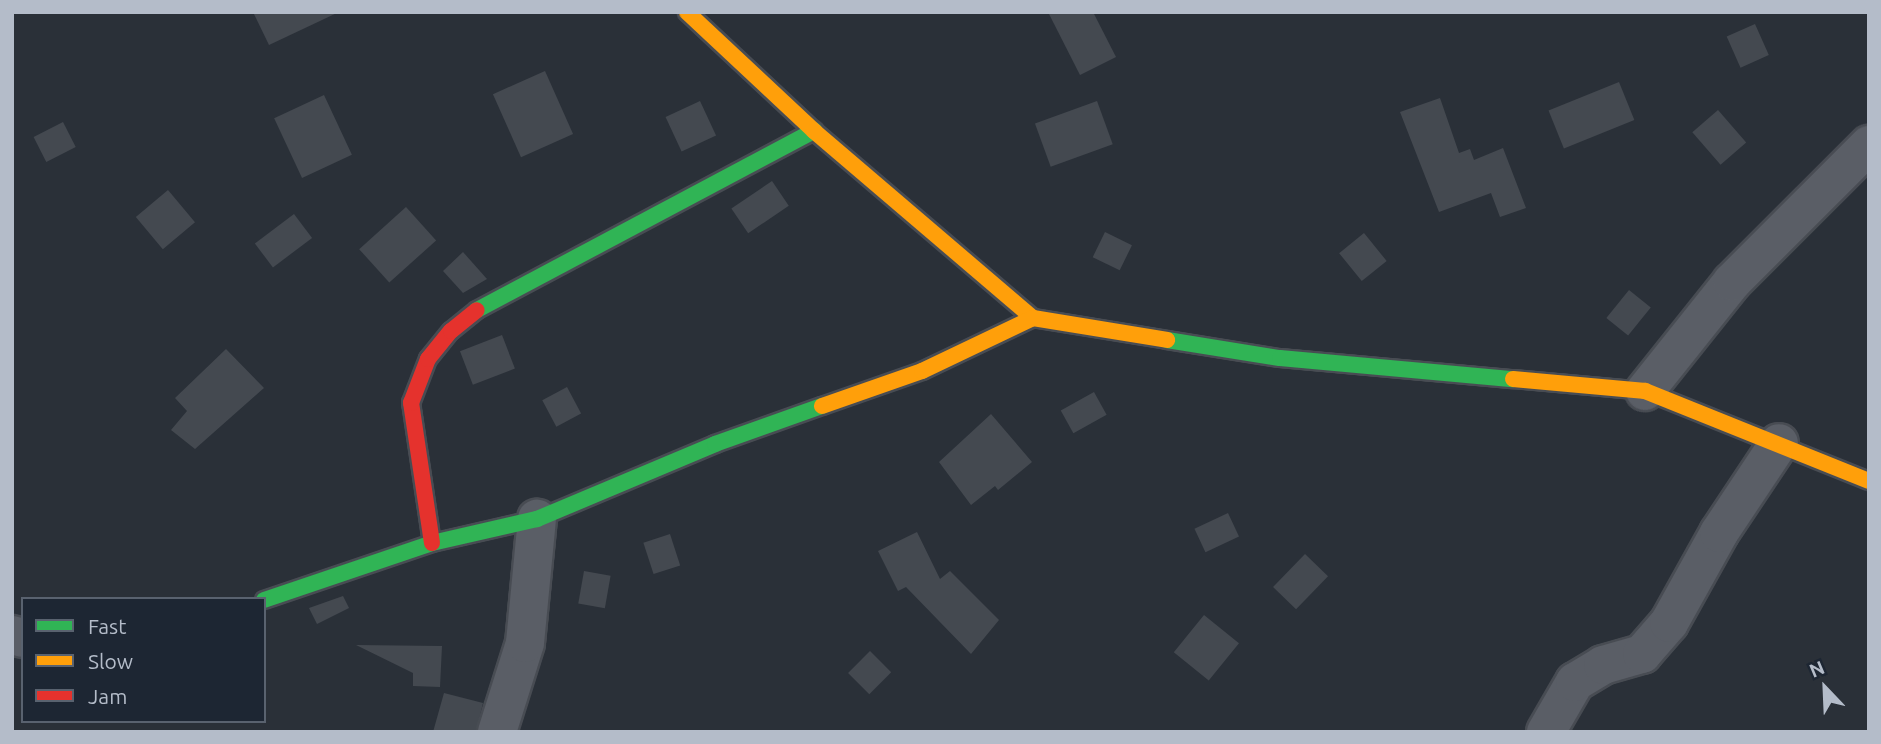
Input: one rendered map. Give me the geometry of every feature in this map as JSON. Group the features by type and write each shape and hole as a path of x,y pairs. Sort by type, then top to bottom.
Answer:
{"street":[{"path":"687,12 814,131 1033,318 1280,358 1645,391 1869,481"},
{"path":"432,543 411,403 428,359 452,331 481,307 814,131"},
{"path":"1645,391 1732,282 1869,145"},
{"path":"266,599 432,543 537,519 715,444 922,371 1033,318"},
{"path":"1546,732 1575,682 1603,665 1642,654 1669,623 1719,533 1779,443"},
{"path":"497,732 525,643 537,519"}],"building":[{"path":"253,12 339,12 269,45"},
{"path":"1048,12 1093,12 1116,57 1080,75"},
{"path":"1755,24 1769,55 1741,68 1727,37"},
{"path":"545,71 573,134 521,157 493,94"},
{"path":"1619,82 1634,120 1564,148 1549,110"},
{"path":"324,95 352,155 302,178 274,118"},
{"path":"1440,98 1459,153 1470,149 1474,160 1503,148 1526,208 1500,217 1491,193 1439,212 1400,112"},
{"path":"700,101 716,135 682,151 666,117"},
{"path":"1097,101 1113,144 1051,167 1035,124"},
{"path":"1718,110 1746,142 1721,165 1692,132"},
{"path":"63,122 76,147 46,162 34,137"},
{"path":"772,181 789,206 748,233 731,208"},
{"path":"168,190 195,222 163,249 136,217"},
{"path":"406,207 436,240 389,283 359,249"},
{"path":"294,214 312,238 273,267 255,243"},
{"path":"1105,232 1132,245 1120,270 1093,257"},
{"path":"1364,233 1387,261 1362,281 1339,253"},
{"path":"463,252 487,279 463,293 443,271"},
{"path":"1629,290 1651,308 1628,336 1606,318"},
{"path":"502,335 515,369 473,385 460,351"},
{"path":"226,349 264,388 195,449 171,430 187,411 175,398"},
{"path":"567,387 581,413 556,427 542,400"},
{"path":"1094,392 1107,415 1073,433 1061,410"},
{"path":"991,414 1032,462 998,490 995,486 971,505 939,462"},
{"path":"1228,513 1239,537 1205,552 1194,529"},
{"path":"917,532 940,579 950,571 999,620 971,654 906,587 898,591 878,551"},
{"path":"670,534 680,565 654,574 643,543"},
{"path":"1305,554 1328,576 1296,609 1273,587"},
{"path":"584,571 611,576 605,608 578,603"},
{"path":"343,596 349,608 317,624 309,608"},
{"path":"1204,615 1239,643 1209,681 1174,652"},
{"path":"356,645 442,646 440,687 413,686 413,673"},
{"path":"870,651 891,672 869,694 848,673"},
{"path":"444,693 483,703 476,732 433,732"}],"traffic: fast":[{"path":"477,310 814,131"},
{"path":"1167,340 1280,358 1513,379"},
{"path":"266,599 432,543 537,519 715,444 822,406"}],"traffic: slow":[{"path":"687,12 814,131 1033,318 1167,340"},
{"path":"822,406 922,371 1033,318"},
{"path":"1513,379 1645,391 1869,481"}],"traffic: jam":[{"path":"432,543 411,403 428,359 451,331 477,310"}]}
